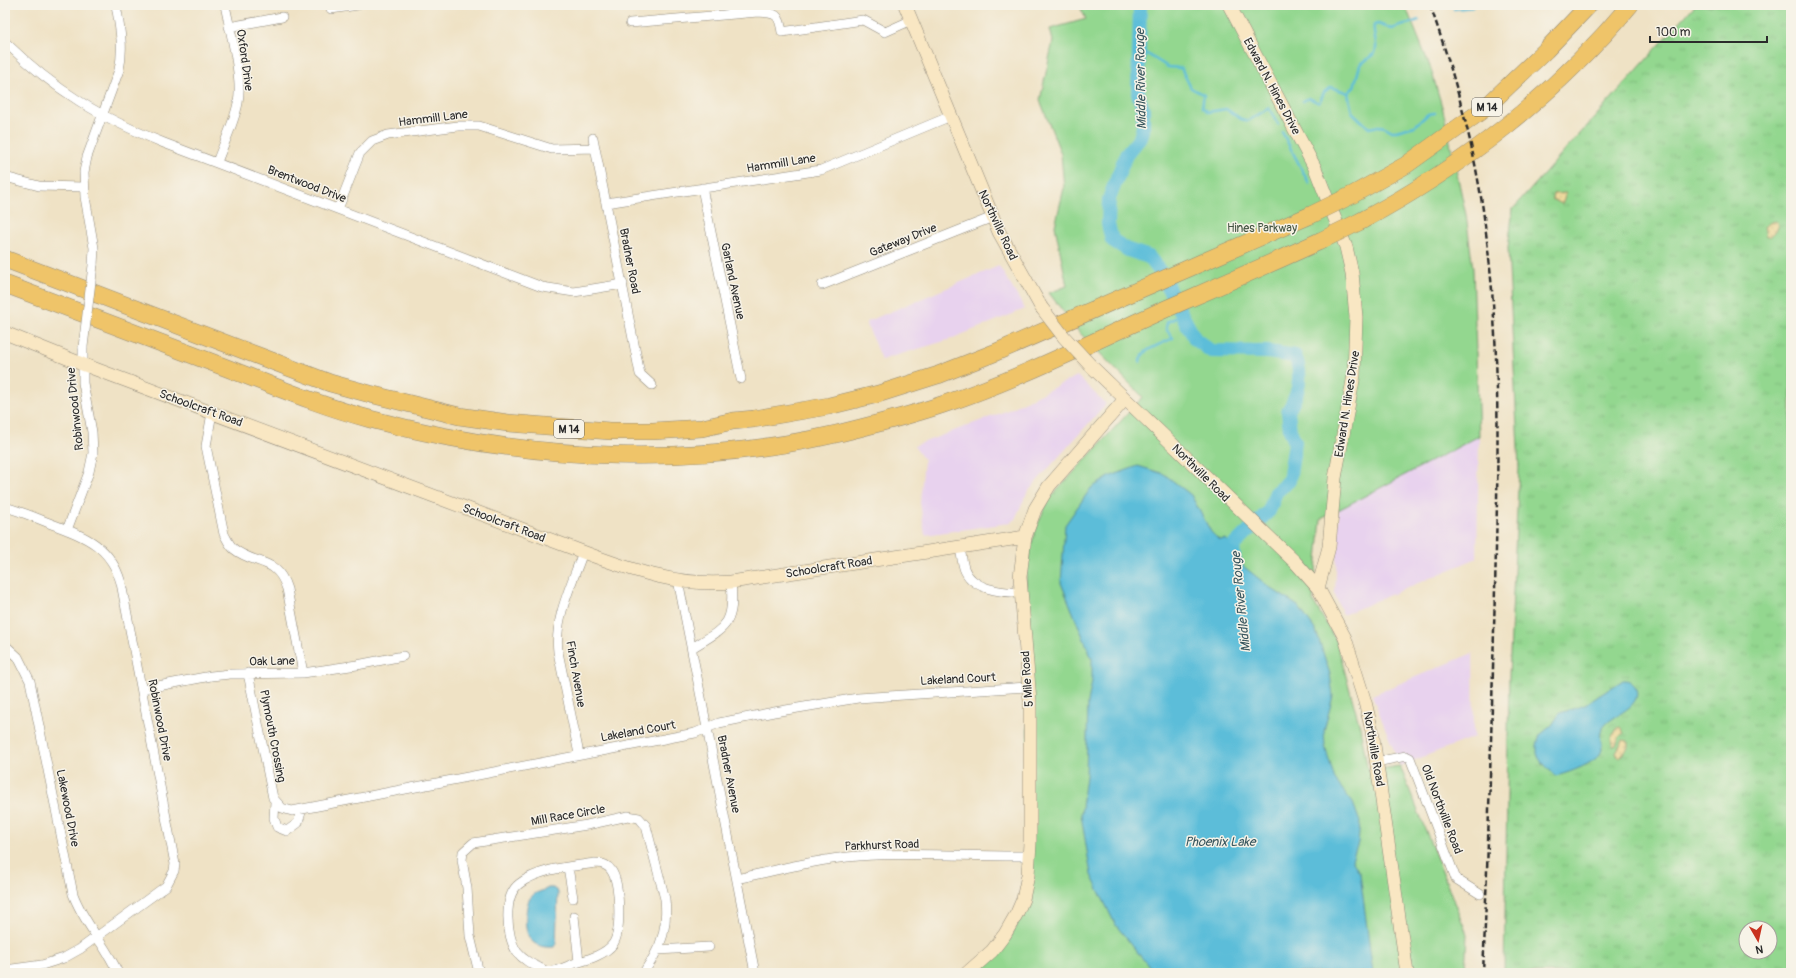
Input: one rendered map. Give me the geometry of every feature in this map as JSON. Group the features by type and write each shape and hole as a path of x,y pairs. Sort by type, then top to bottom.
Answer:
{"highway":[{"name":"M 14","path":"5,259 271,361 330,382 370,394 459,416 508,424 610,431 702,428 733,421 808,410 866,397 959,367 1150,286 1311,215 1352,195 1406,164 1484,109 1546,50 1589,5"},
{"name":"M 14","path":"5,284 305,398 396,426 488,444 534,450 636,456 686,455 759,448 862,428 943,404 986,388 1320,241 1361,221 1408,195 1490,138 1554,85 1608,32 1630,5"}],"street":[{"name":"Robinwood Drive","path":"5,970 52,962 80,949 166,886 174,871 175,856 121,583 116,569 107,555 97,544 88,538 68,530 89,472 92,453 92,432 83,383 82,364 93,265 93,239 84,187 87,157 103,116 122,57 121,34 116,5"},
{"name":"Oxford Drive","path":"217,162 235,113 239,95 238,79 225,5"},
{"path":"331,9 358,5"},
{"name":"Northville Road","path":"905,5 993,217 1041,307 1064,337 1090,365 1295,562 1318,588 1345,638 1365,702 1376,762 1407,973"},
{"name":"Edward N. Hines Drive","path":"1229,5 1316,168 1346,246 1352,273 1356,316 1354,375 1335,478 1329,547 1318,588"},
{"path":"630,23 763,12 776,15 780,19 782,32 863,20 885,32 912,20"},
{"path":"229,27 282,17"},
{"name":"Brentwood Drive","path":"5,42 25,62 62,91 103,116 164,143 553,290 574,292 623,284"},
{"name":"Hammill Lane","path":"606,203 821,170 951,116"},
{"name":"Hammill Lane","path":"338,210 360,153 372,141 388,135 458,126 479,126 552,149 595,148"},
{"name":"Bradner Road","path":"593,138 640,374 652,384"},
{"path":"5,177 39,186 84,187"},
{"name":"Garland Avenue","path":"702,188 741,379"},
{"name":"Gateway Drive","path":"822,285 993,217"},
{"name":"Schoolcraft Road","path":"5,333 82,364 638,572 678,580 710,583 731,582 1025,537"},
{"name":"5 Mile Road","path":"967,973 996,947 1017,913 1026,889 1030,856 1031,773 1028,687 1020,592 1020,564 1025,537 1035,509 1049,486 1125,399"},
{"path":"212,412 206,446 224,534 228,542 235,550 270,565 283,579 287,589 303,673"},
{"path":"5,507 68,530"},
{"path":"960,547 964,568 976,584 998,591 1020,592"},
{"name":"Finch Avenue","path":"579,754 558,652 557,636 560,619 583,552"},
{"name":"Bradner Avenue","path":"678,580 755,973"},
{"path":"692,648 722,628 728,621 732,605 731,582"},
{"name":"Lakewood Drive","path":"5,645 18,657 30,681 74,894 81,913 110,957 118,973"},
{"name":"Oak Lane","path":"142,690 211,676 303,673 403,656"},
{"name":"Plymouth Crossing","path":"248,674 275,802 274,818 277,827 287,831 298,823 302,809"},
{"name":"Lakeland Court","path":"302,809 579,754 695,733 719,723 774,712 858,698 1028,687"},
{"name":"Old Northville Road","path":"1376,762 1406,756 1410,758 1456,879 1480,894"},
{"path":"275,802 286,810 302,809"},
{"name":"Mill Race Circle","path":"479,973 470,936 462,860 463,852 466,848 473,843 587,825 628,816 639,818 646,826 663,890 666,911 665,926 658,950 644,973"},
{"name":"Parkhurst Road","path":"737,879 818,862 859,856 1030,856"},
{"path":"595,863 605,865 612,872 617,893 619,927 616,939 607,950 561,971 548,972 533,965 516,952 508,926 510,898 515,888 528,879 545,872 568,867 595,863"},
{"path":"568,867 574,898"},
{"path":"574,916 575,938 580,962"},
{"path":"658,950 709,947"}],"shaded area":[{"path":"999,266 1025,309 948,340 881,360 866,322"},
{"path":"1077,376 1106,404 1027,493 1015,519 1009,523 925,535 920,503 924,460 914,446 1006,411"},
{"path":"1479,436 1477,558 1343,615 1335,594 1339,509"},
{"path":"1473,653 1474,737 1400,766 1372,695"}],"green space":[{"name":"Hines Parkway","path":"1079,5 1405,5 1431,69 1443,110 1466,215 1473,269 1479,436 1321,519 1313,601 1336,640 1360,727 1368,771 1400,766 1467,934 1465,973 978,973 987,966 1009,939 1020,920 1029,899 1026,573 1034,535 1050,498 1143,397 1079,332 1049,293 1067,286 1055,226 1064,188 1061,154 1040,100 1053,41 1050,29 1086,19"},
{"path":"1695,5 1791,5 1791,973 1504,973 1509,676 1519,468 1508,248 1513,209"}],"sand":[{"path":"1566,193 1562,204 1552,199 1553,194"},
{"path":"1776,221 1778,226 1776,231 1770,236 1766,237 1764,227 1771,222"},
{"path":"1620,727 1624,733 1619,737 1616,745 1613,746 1611,736 1617,728"},
{"path":"1623,740 1628,741 1628,747 1620,757 1616,752"}],"water":[{"name":"Phoenix Lake","path":"1138,466 1164,474 1191,495 1211,532 1219,540 1226,539 1239,553 1243,566 1272,589 1298,606 1316,631 1330,674 1333,696 1324,731 1325,746 1335,780 1353,803 1360,822 1358,843 1352,860 1360,874 1373,973 1154,973 1115,924 1091,875 1081,815 1086,776 1088,702 1092,681 1092,659 1061,583 1065,525 1091,488 1111,476"},
{"path":"1623,680 1629,681 1634,685 1637,693 1636,699 1632,705 1613,718 1603,728 1601,733 1602,749 1600,754 1590,763 1582,767 1555,776 1537,754 1537,745 1540,735 1552,725 1560,713 1585,705"},
{"path":"548,888 553,888 558,892 556,943 554,947 539,946 534,943 530,939 526,928 526,914 529,900 533,895"}],"waterway":[{"name":"Middle River Rouge","path":"1140,5 1138,94 1143,109 1143,127 1140,138 1126,155 1109,199 1108,224 1112,240 1128,250 1149,257 1165,278 1169,290 1195,339 1211,351 1268,352 1295,356 1299,370 1299,384 1295,398 1288,411 1290,430 1295,442 1289,481 1276,492 1269,511 1233,546 1235,565"},
{"path":"1454,9 1473,7 1474,5"},
{"path":"1348,93 1354,87 1360,65 1375,53 1376,45 1374,25 1378,24 1392,29 1419,20"},
{"path":"1139,49 1168,67 1181,68 1191,88 1204,95 1202,107 1208,112 1226,109 1241,119 1248,121 1269,108 1278,124"},
{"path":"1303,101 1309,98 1319,103 1324,92 1331,87 1348,93"},
{"path":"1348,93 1352,112 1369,128 1379,126 1396,131 1415,126 1428,114 1435,113"},
{"path":"1282,132 1309,183"},
{"path":"1140,362 1141,357 1148,350 1173,338 1166,329 1167,322 1182,315"}],"railway":[{"path":"1430,5 1457,89 1477,175 1486,233 1495,332 1498,432 1489,802 1483,973"}]}
